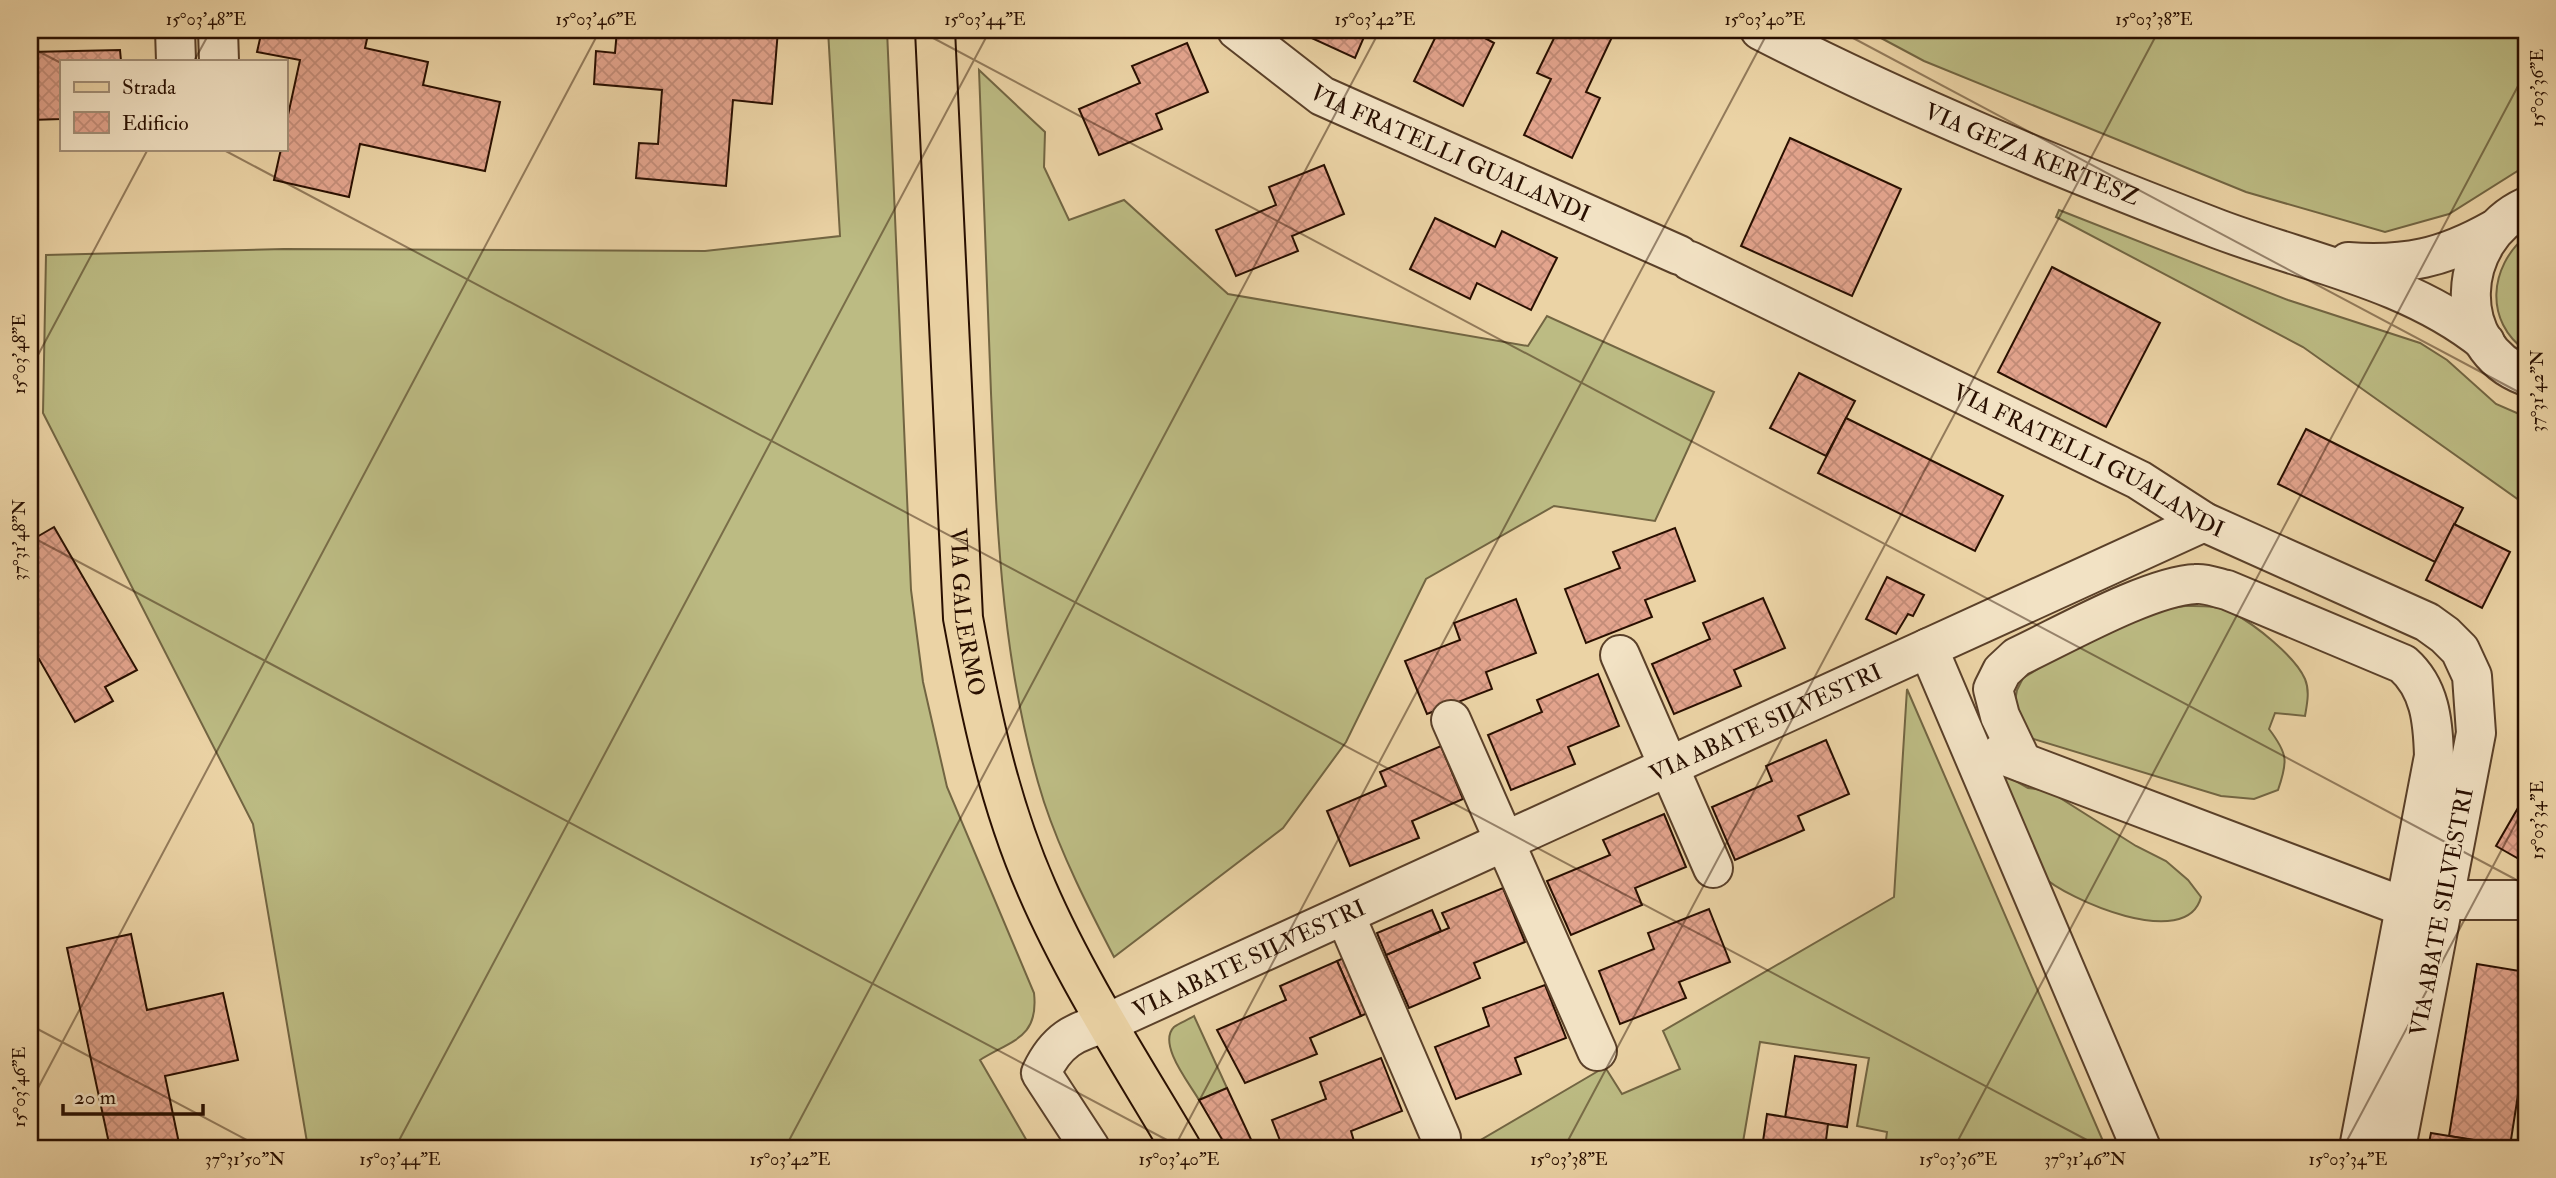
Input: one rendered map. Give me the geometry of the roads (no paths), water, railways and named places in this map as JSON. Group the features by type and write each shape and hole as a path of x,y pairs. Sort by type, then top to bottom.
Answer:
{"main road":[{"name":"VIA GALERMO","path":"935,30 963,618 980,707 1013,824 1037,889 1107,1023 1181,1148"}],"street":[{"path":"175,30 176,60"},
{"path":"218,30 219,60"},
{"name":"VIA FRATELLI GUALANDI","path":"1237,30 1322,96 1684,258 2139,480 2204,522 2427,622 2460,650 2472,676"},
{"name":"VIA GEZA KERTESZ","path":"1760,30 1913,106 2218,229 2312,260"},
{"path":"2312,260 2388,265 2421,260 2450,251 2514,213"},
{"path":"2485,342 2474,320 2470,296 2472,272 2480,250 2514,213"},
{"path":"2312,260 2454,317 2485,342 2501,361 2526,376"},
{"name":"VIA ABATE SILVESTRI","path":"1090,1148 1041,1073 1048,1058 1077,1030 1107,1023 2204,522"},
{"path":"2022,762 2000,716 1993,689 2002,671 2017,657 2151,594 2198,583 2227,590 2403,664 2417,676 2427,698 2433,727 2429,909 2359,1148"},
{"path":"1928,649 2141,1148"},
{"path":"1620,656 1713,868"},
{"name":"VIA ABATE SILVESTRI","path":"2396,1148 2429,909 2476,733 2472,676"},
{"path":"1451,720 1597,1051"},
{"path":"1968,742 2429,909 2526,900"},
{"path":"1345,915 1441,1138"}]}
